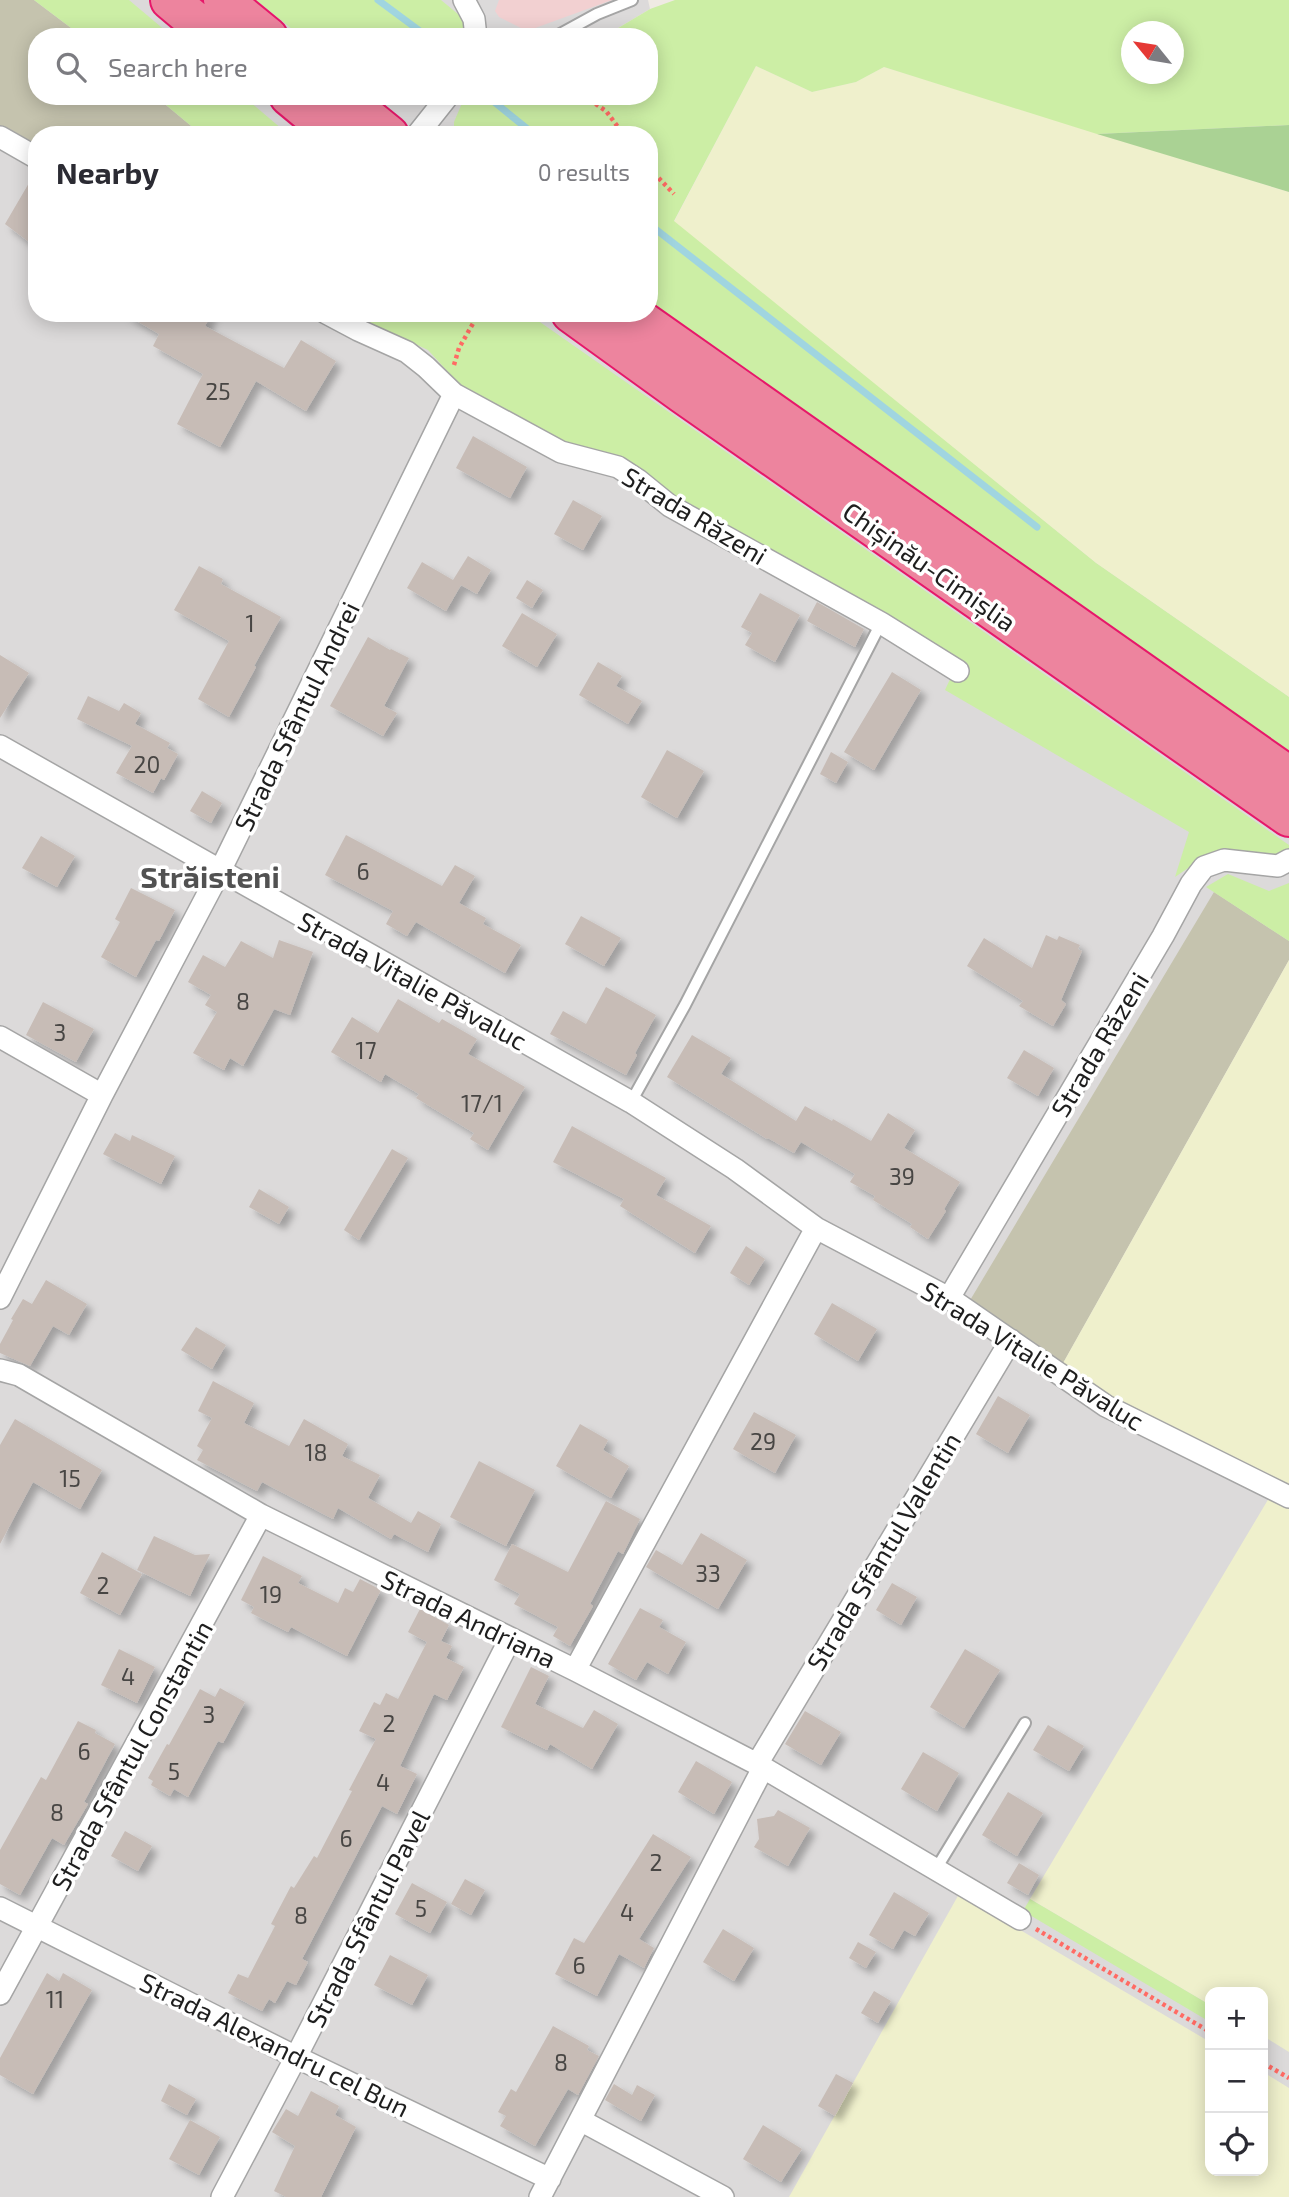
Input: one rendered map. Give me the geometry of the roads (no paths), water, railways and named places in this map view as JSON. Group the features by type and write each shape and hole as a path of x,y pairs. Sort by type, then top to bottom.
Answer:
{"highway":[{"path":"170,0 203,28"},
{"path":"223,0 257,28"},
{"path":"300,105 326,126"},
{"path":"352,105 378,126"},
{"name":"Chișinău-Cimișlia","path":"584,322 682,394 1289,817"},
{"name":"Chișinău-Cimișlia","path":"644,322 1289,776"}],"street":[{"path":"464,0 474,19 475,28"},
{"path":"424,126 441,105"},
{"path":"0,137 28,153"},
{"name":"Strada Răzeni","path":"343,322 407,352 454,394 561,452 618,467 670,506 881,623 958,671"},
{"name":"Strada Sfântul Andrei","path":"0,1298 102,1095 220,871 454,394"},
{"name":"Strada Vitalie Păvaluc","path":"0,746 631,1102 736,1169 816,1228 949,1298 1106,1406 1289,1497"},
{"name":"Strada Răzeni","path":"949,1298 1197,875 1204,867 1224,860 1278,866 1289,860"},
{"path":"0,1037 102,1095"},
{"path":"575,1670 816,1228"},
{"name":"Strada Sfântul Valentin","path":"545,2188 760,1766 1011,1340"},
{"name":"Strada Andriana","path":"0,1370 19,1375 261,1515 575,1670 760,1766 1020,1919"},
{"name":"Strada Sfântul Constantin","path":"0,1994 261,1515"},
{"name":"Strada Sfântul Pavel","path":"222,2197 510,1639"},
{"name":"Strada Alexandru cel Bun","path":"0,1908 296,2057 545,2188"},
{"path":"580,2120 723,2197"}],"lane":[{"path":"571,28 632,0"},
{"path":"631,1102 685,1005 881,623"},
{"path":"936,1869 1025,1723"}],"waterway":[{"path":"378,0 416,28"},
{"path":"498,105 524,126"},
{"path":"658,231 1037,527"}],"district":[{"name":"Străisteni","path":"210,876"}]}
